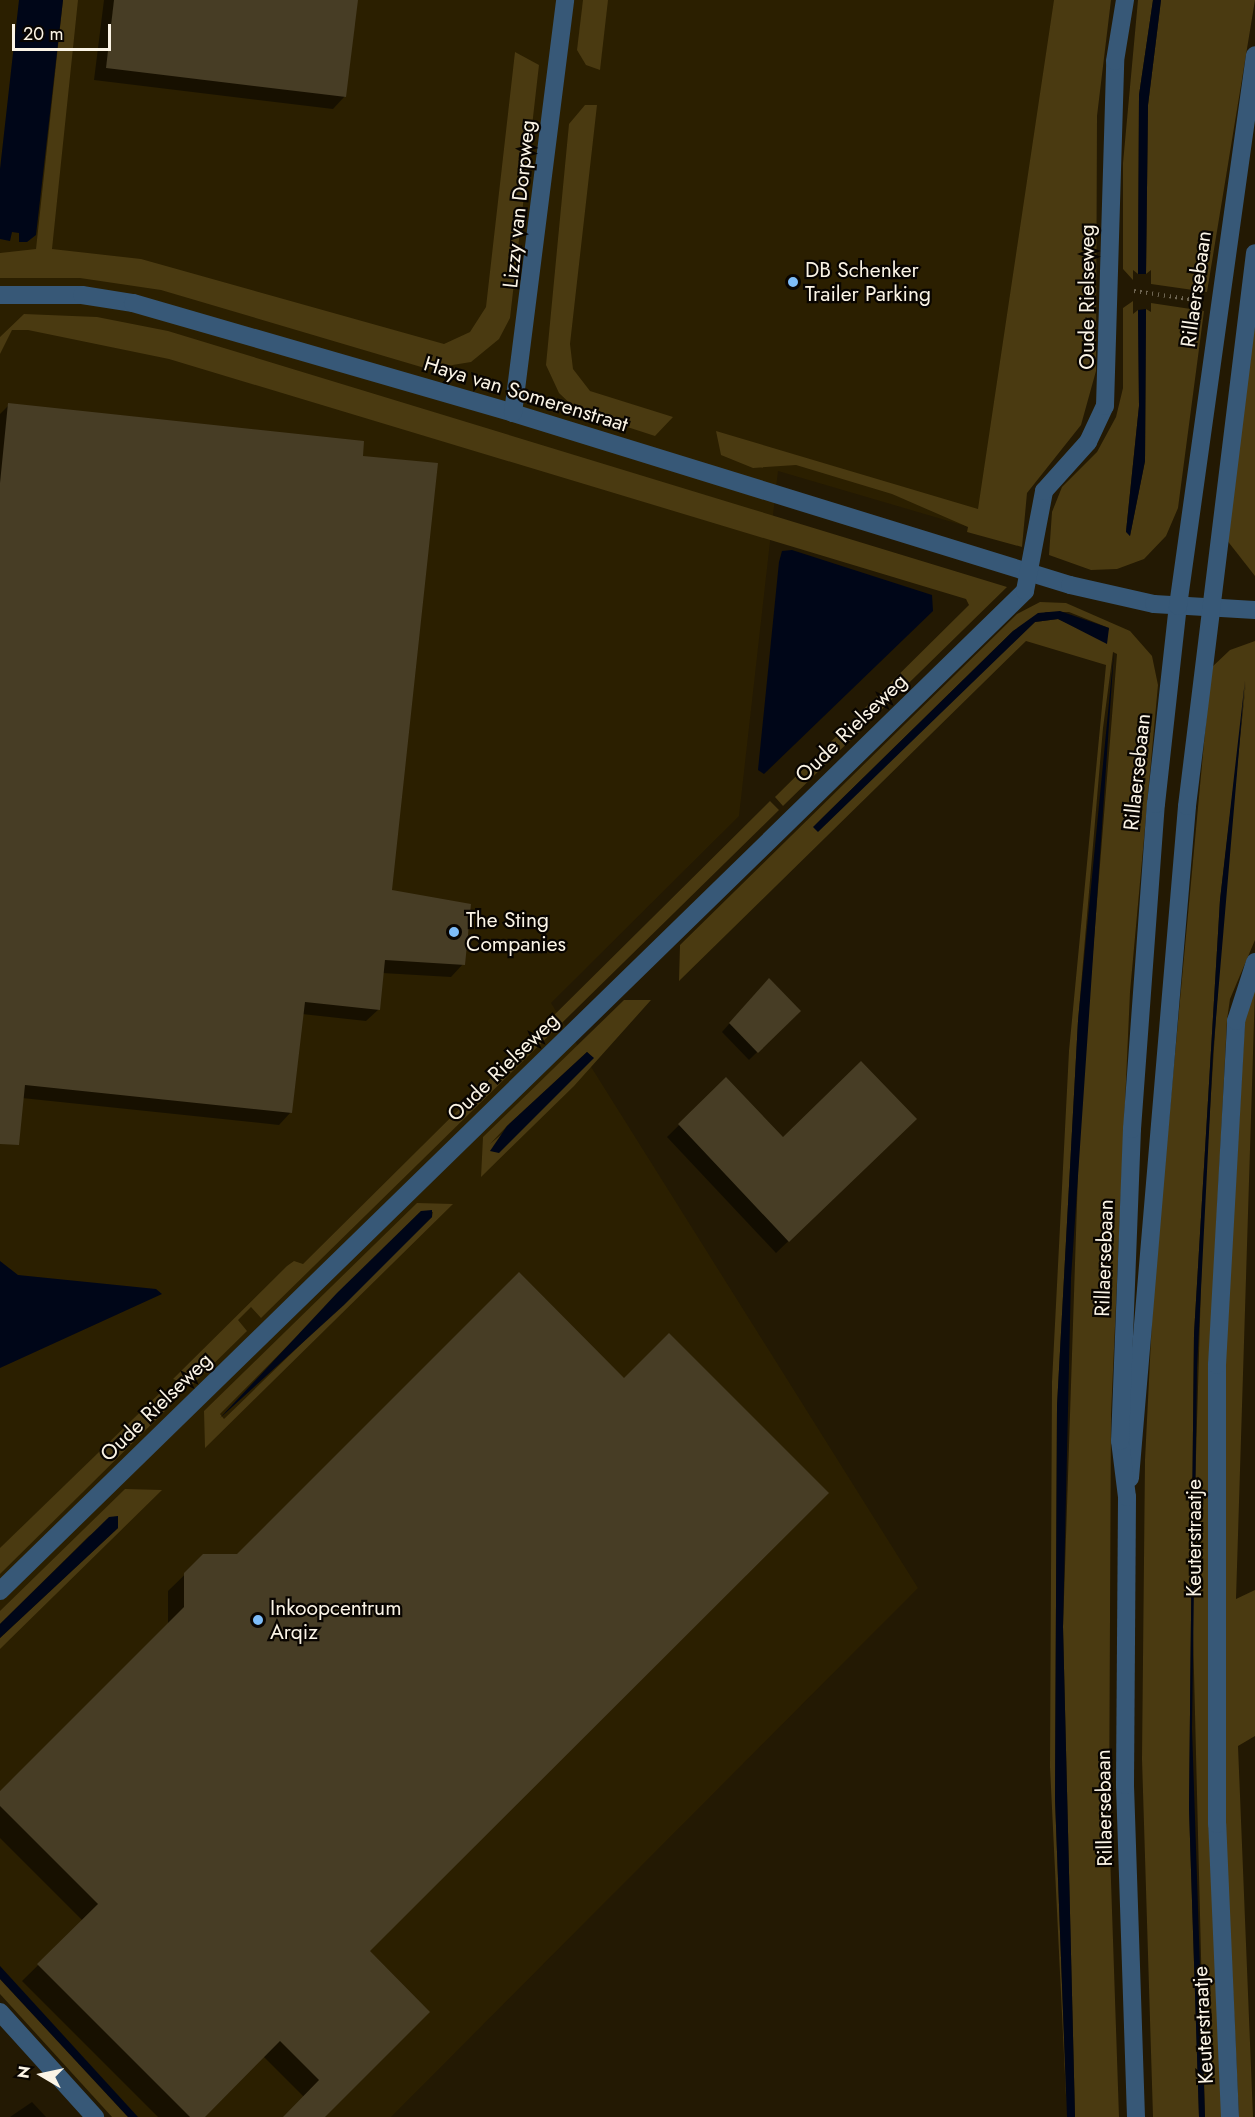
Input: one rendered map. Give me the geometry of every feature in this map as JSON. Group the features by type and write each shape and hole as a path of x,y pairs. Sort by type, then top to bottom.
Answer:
{"street":[{"name":"Lizzy van Dorpweg","path":"513,413 532,296 565,0"},
{"name":"Oude Rielseweg","path":"0,1591 1025,591 1032,573 1044,491 1088,442 1105,406 1110,288 1114,72 1125,0"},
{"name":"Rillaersebaan","path":"1136,2117 1125,1785 1126,1497 1120,1441 1132,1129 1153,839 1178,606 1216,303 1255,56"},
{"name":"Rillaersebaan","path":"1126,1497 1137,1440 1146,1268 1209,605 1255,254"},
{"name":"Haya van Somerenstraat","path":"0,295 82,295 133,303 513,413 1032,573"},
{"path":"1032,573 1111,596 1178,606 1209,605 1255,610"},
{"name":"Keuterstraatje","path":"1230,2117 1217,1824 1217,1365 1236,1021 1255,962"},
{"path":"0,2012 95,2117"}],"path":[{"path":"1110,288 1216,303"}],"shaded area":[{"path":"0,0 1083,0 1003,537 778,471 739,816 551,1003 918,1588 391,2117 118,2117 0,1985"},
{"path":"63,0 78,0 52,249 141,259 444,344 470,332 486,307 515,52 539,65 510,318 499,339 471,362 428,369 161,290 80,278 0,278 0,253 36,249"},
{"path":"583,0 608,0 600,70 586,65 577,50"},
{"path":"1054,0 1111,0 1097,116 1096,371 1081,425 1027,493 1022,547 967,532 968,527 892,494 796,465 753,468 721,455 716,431 978,509"},
{"path":"1138,0 1153,0 1139,95 1138,274 1133,270 1133,280 1123,269 1123,163"},
{"path":"1161,0 1255,0 1207,292 1151,284 1151,270 1146,274 1148,105"},
{"path":"585,105 597,105 570,344 573,369 590,391 673,417 655,436 578,411 559,393 546,365 569,124"},
{"path":"1133,301 1133,314 1138,310 1139,406 1126,531 1130,536 1145,461 1146,309 1151,312 1151,303 1204,311 1178,508 1166,536 1144,559 1117,569 1091,570 1049,555 1052,512 1062,487 1097,452 1116,417 1123,388 1123,308"},
{"path":"24,314 97,317 168,331 1007,587 783,806 775,797 969,605 966,599 169,359 28,330 12,330 0,354 0,337"},
{"path":"1255,318 1255,576 1226,539"},
{"path":"1040,602 1066,603 1130,631 1152,656 1158,685 1130,992 1111,1415 1109,1822 1119,2117 1075,2117 1063,1627 1080,1112 1117,654 1113,652 1103,728 1078,1021 1057,1406 1055,1799 1067,2117 1050,1767 1052,1382 1069,1051 1106,665 1026,641 679,981 680,945 1017,614","holes":["1046,612 1069,612 1109,628 1105,640 1058,619 1035,622 814,826 1013,631"]},
{"path":"1255,641 1255,940 1230,999 1227,1020 1210,1351 1224,2117 1205,2117 1192,1592 1203,1217 1224,894 1246,681 1220,900 1194,1334 1189,1808 1199,2117 1153,2117 1142,1759 1145,1460 1154,1279 1211,668 1230,650"},
{"path":"770,801 779,810 261,1318 251,1307 238,1320 247,1331 191,1386 173,1379 287,1266 294,1261 303,1264"},
{"path":"1255,989 1236,1599 1255,1590 1255,1736 1238,1746 1253,2117 1239,2117 1223,1784 1225,1360 1245,1018"},
{"path":"624,1000 651,1000 574,1086 481,1177 483,1137","holes":["587,1052 593,1058 490,1144"]},
{"path":"417,1203 453,1204 205,1448 204,1411","holes":["421,1211 433,1212 432,1217 224,1419 220,1414"]},
{"path":"164,1389 170,1406 0,1574 0,1548"},
{"path":"125,1489 162,1490 0,1649 0,1638 118,1528 118,1517 89,1536 0,1624 0,1611"},
{"path":"0,1979 128,2117 112,2117 0,1994"}],"water":[{"path":"19,0 63,0 36,235 27,242 19,242 19,233 12,232 10,241 0,239 0,169"},
{"path":"1153,0 1161,0 1148,105 1146,274 1138,274 1139,95"},
{"path":"1146,309 1145,461 1130,536 1126,532 1139,406 1138,310"},
{"path":"792,550 932,595 933,611 764,774 758,770 779,562 782,551"},
{"path":"1060,611 1109,628 1107,644 1058,619 1035,622 818,832 813,827 1013,631 1038,613"},
{"path":"1114,651 1071,1278 1063,1627 1075,2117 1067,2117 1055,1799 1057,1406 1078,1021"},
{"path":"1245,680 1213,1053 1197,1368 1192,1729 1205,2117 1199,2117 1189,1808 1194,1334 1220,900"},
{"path":"587,1052 594,1058 499,1153 490,1151 507,1126"},
{"path":"432,1210 432,1217 344,1305 220,1418 337,1293 421,1211"},
{"path":"0,1261 18,1275 156,1289 162,1294 0,1368"},
{"path":"118,1516 118,1528 0,1638 0,1624 109,1517"},
{"path":"0,1966 138,2117 128,2117 0,1979"}],"building":[{"path":"114,0 358,0 346,97 106,68"},
{"path":"8,403 364,441 363,456 438,463 392,890 471,904 465,965 385,960 380,1010 305,1002 292,1113 25,1085 19,1145 0,1144 0,483"},
{"path":"769,978 801,1011 758,1053 729,1023"},
{"path":"861,1061 917,1119 789,1242 678,1124 726,1077 783,1137"},
{"path":"519,1272 624,1378 669,1333 829,1493 370,1951 430,2012 325,2117 283,2117 319,2080 280,2041 205,2117 190,2117 37,1964 98,1904 0,1806 0,1791 184,1607 184,1573 203,1554 237,1554"}],"place":[{"name":"DB Schenker Trailer Parking","path":"793,282"},
{"name":"The Sting Companies","path":"454,932"},
{"name":"Inkoopcentrum Arqiz","path":"258,1620"}]}
